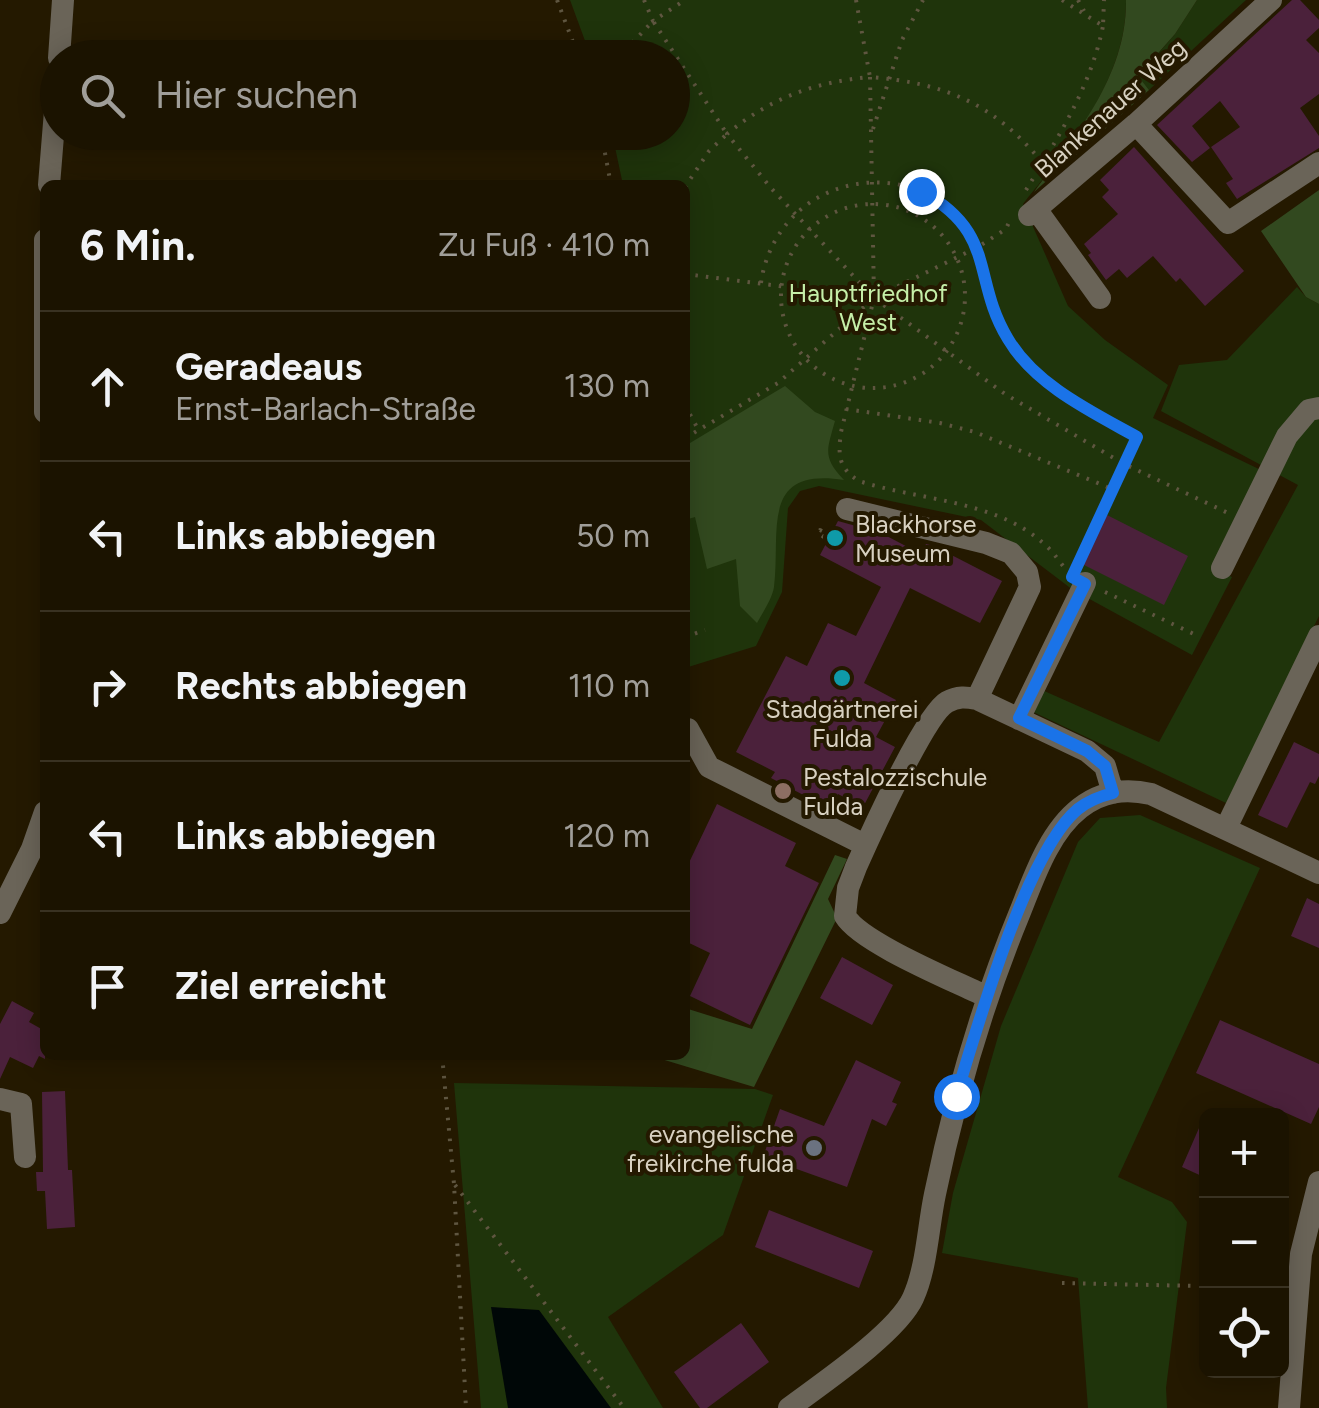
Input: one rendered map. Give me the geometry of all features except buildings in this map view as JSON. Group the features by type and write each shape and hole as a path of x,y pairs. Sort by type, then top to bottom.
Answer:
{"street":[{"path":"60,40 63,0"},
{"name":"Blankenauer Weg","path":"1026,208 1136,124 1271,0"},
{"path":"1136,124 1228,223 1319,163"},
{"path":"49,180 52,150"},
{"path":"1026,208 1100,298"},
{"path":"1222,568 1296,423 1309,410 1319,408"},
{"path":"848,510 986,543 1011,553 1027,572 1030,587 977,699"},
{"path":"1019,718 1085,584"},
{"path":"1226,828 1319,636"},
{"path":"987,997 879,943 849,922 845,903 865,845 933,713 945,702 962,696 977,699 1087,751 1105,766 1113,793"},
{"path":"690,732 709,767 865,845"},
{"path":"789,1408 888,1328 913,1298 956,1096 987,997 1038,870 1056,835 1078,809 1128,789 1151,794 1319,873"},
{"path":"0,914 40,826"},
{"path":"0,1100 21,1104 25,1157"},
{"path":"1290,1406 1301,1254 1319,1182"}],"path":[{"path":"557,0 572,40"},
{"path":"644,0 666,40"},
{"path":"635,40 653,20 685,0"},
{"path":"762,283 769,250 796,215 826,193 873,181 910,187 939,201 962,221 978,247 993,306 1013,347 1062,393 1137,437 1072,577 1046,544 1018,526 984,513 868,484 842,468 838,452 846,409 874,298 874,205 873,181 870,76 856,0"},
{"path":"872,133 902,40 923,0"},
{"path":"1062,0 1103,26"},
{"path":"1078,0 1086,15"},
{"path":"690,435 778,383 874,298 978,247 1006,229 1026,208 1042,162 1081,94 1097,55 1104,0"},
{"path":"689,180 708,151 764,106 791,93 870,76 923,82 992,112 1020,135 1042,162"},
{"path":"690,77 727,134 874,298 1040,416 1124,464 1246,522"},
{"path":"604,150 610,180"},
{"path":"874,205 899,207 926,221 956,258 964,288 958,330 946,351 909,381 871,388 830,378 804,358 785,324 781,285 790,256 810,229 836,212 874,205"},
{"path":"690,275 874,298"},
{"path":"846,409 975,432 1112,489"},
{"path":"690,414 698,431"},
{"path":"1085,584 1198,636"},
{"path":"690,635 705,630"},
{"path":"442,1060 454,1184 466,1408"},
{"path":"454,1184 624,1408"},
{"path":"1062,1283 1198,1286"}],"green space":[{"name":"Hauptfriedhof West","path":"570,0 1126,0 1124,29 1106,84 1077,135 1023,204 1068,306 1105,340 1168,385 1153,418 1265,472 1217,570 1232,577 1192,655 1073,590 981,520 819,486 800,491 788,508 782,592 756,646 690,666 690,180 622,180 616,150 690,150 690,40 585,40"},
{"path":"1126,0 1197,0 1175,34 1138,76 1149,90 1034,192 1082,126 1108,79 1118,54"},
{"path":"1197,0 1246,0 1149,90 1138,77 1175,34"},
{"path":"1319,190 1319,304 1306,297 1261,231"},
{"path":"1297,287 1319,304 1319,616 1226,803 1029,710 1042,690 1159,742 1298,485 1161,411 1179,365 1227,360"},
{"path":"785,386 815,412 835,421 828,453 844,480 798,483 786,493 777,525 774,587 757,623 740,606 736,559 707,569 695,517 690,518 690,443"},
{"path":"1140,815 1260,868 1118,1177 1172,1202 1187,1222 1166,1388 1167,1408 1088,1408 1078,1278 942,1253 953,1193 1001,1026 1078,842 1100,818"},
{"path":"835,855 847,859 828,899 837,918 754,1087 665,1060 690,1060 690,1010 752,1029"},
{"path":"454,1083 755,1089 773,1095 723,1235 608,1317 663,1408 481,1408"}],"shaded area":[{"path":"491,1307 539,1310 611,1408 508,1408"}],"place":[{"name":"Blackhorse Museum","path":"835,538"},
{"name":"Stadgärtnerei Fulda","path":"842,678"},
{"name":"Pestalozzischule Fulda","path":"783,791"},
{"name":"evangelische freikirche fulda","path":"814,1148"}],"route":[{"path":"921,191 948,208 968,228 990,286 993,306 1013,347 1062,393 1137,437 1072,577 1085,584 1019,718 1087,751 1105,766 1113,793 1078,809 1056,835 1006,946 956,1096"}]}
